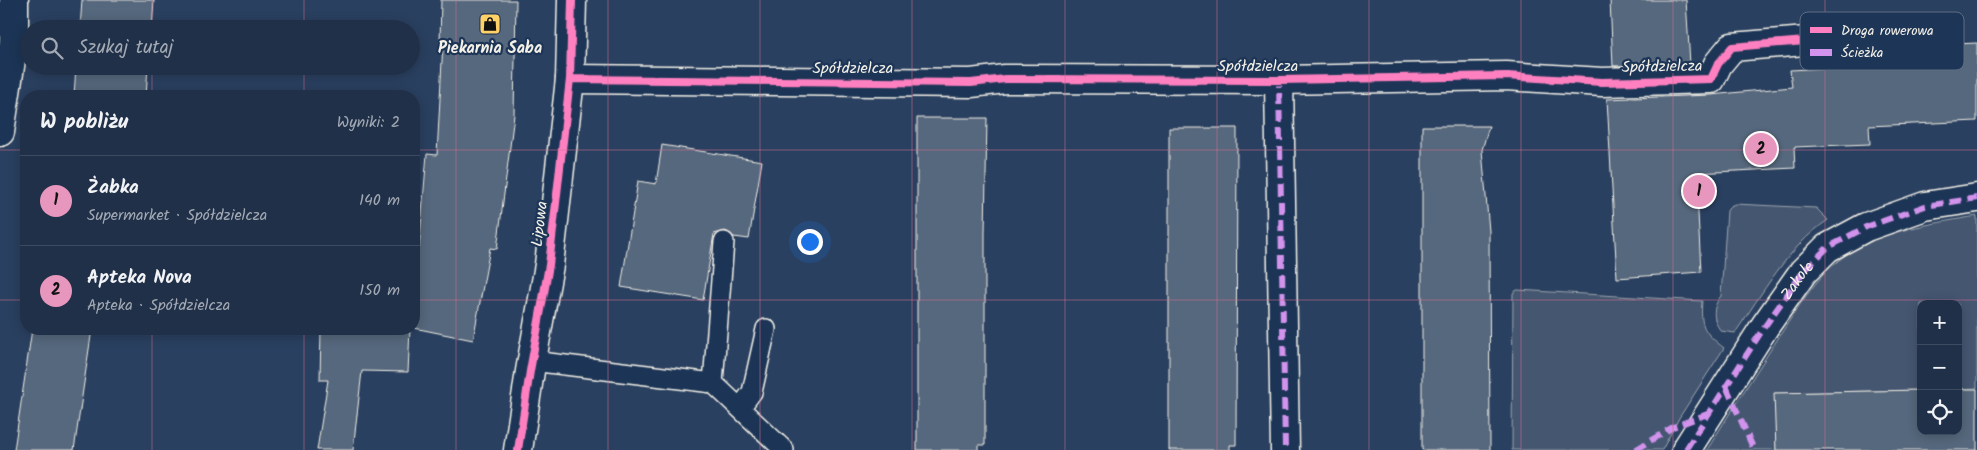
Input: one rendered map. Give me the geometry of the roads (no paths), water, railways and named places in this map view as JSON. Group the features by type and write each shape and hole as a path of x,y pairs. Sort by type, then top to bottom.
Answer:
{"street":[{"path":"0,132 14,40 14,0"},
{"name":"Lipowa","path":"518,450 549,265 570,79 572,0"},
{"name":"Spółdzielcza","path":"570,79 971,83 1005,79 1279,80 1506,76 1602,82 1711,80 1718,64 1732,47 1800,41"},
{"name":"Spółdzielcza","path":"1279,80 1285,450"},
{"name":"Zakole","path":"1686,450 1764,326 1803,272 1827,248 1866,227 1925,206 1977,198"}],"lane":[{"path":"713,383 724,242"},
{"path":"740,408 752,392 766,330"},
{"path":"532,361 713,383 784,450"}],"place":[{"name":"Piekarnia Saba","path":"490,24"},
{"name":"Apteka Nova","path":"1761,149"},
{"name":"Żabka","path":"1699,191"}]}
